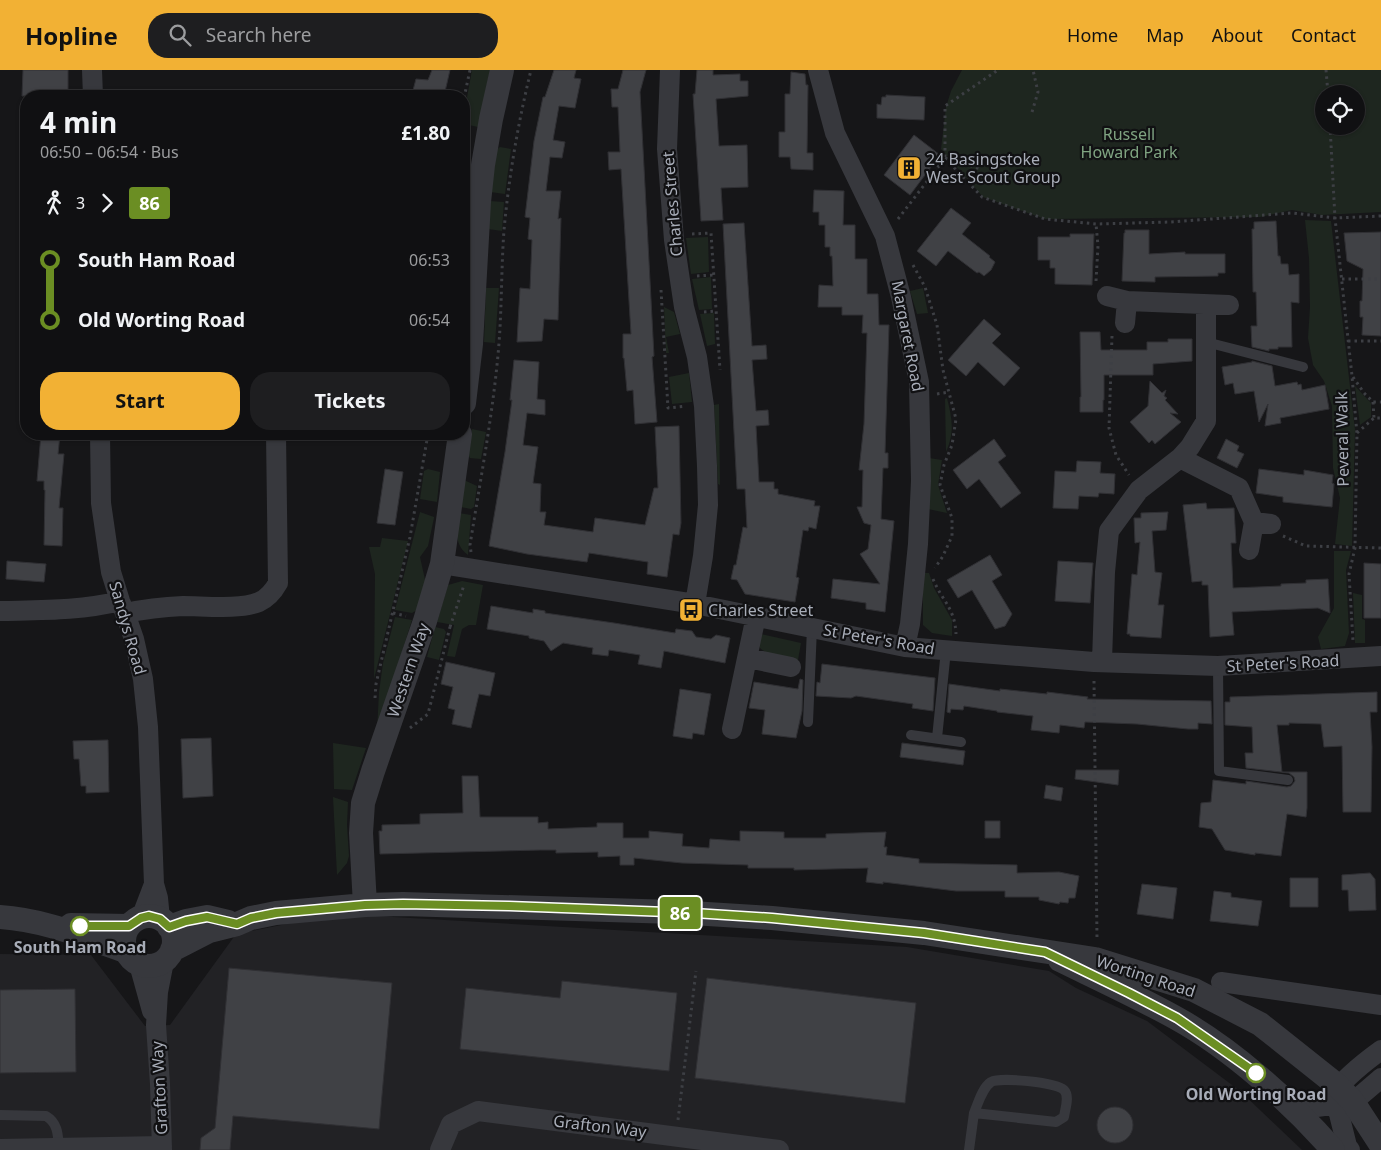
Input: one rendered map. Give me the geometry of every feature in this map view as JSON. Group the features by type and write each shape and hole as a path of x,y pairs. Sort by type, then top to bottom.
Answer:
{"street":[{"path":"92,70 93,90"},
{"path":"470,344 483,165 502,70"},
{"name":"Charles Street","path":"670,70 667,149 674,240 684,307 698,357 704,406 707,466 708,505 703,556 695,604"},
{"name":"Margaret Road","path":"818,70 835,133 885,236 902,297 919,382 921,480 910,624 905,647"},
{"path":"1107,296 1127,301 1206,305 1229,304"},
{"path":"1125,323 1127,301"},
{"path":"1098,661 1109,531 1139,490 1180,458 1190,447 1206,421 1206,305"},
{"name":"Sandys Road","path":"100,440 101,503 111,572 134,639 143,678 148,727 154,884 150,922"},
{"path":"0,611 74,610 101,606 152,608 246,606 258,602 272,593 278,584 276,440"},
{"name":"Western Way","path":"365,905 361,833 364,803 373,771 425,621 442,564 459,440"},
{"path":"1180,458 1239,488 1263,523 1248,550"},
{"name":"St Peter's Road","path":"442,564 695,604 905,647 1098,661 1218,666 1381,656"},
{"path":"732,729 756,616"},
{"path":"748,658 790,667"},
{"name":"Worting Road","path":"168,956 209,931 237,924 251,918 276,913 365,905 529,907 772,918 924,933 1095,959 1194,990 1260,1024 1342,1097 1381,1145"},
{"path":"0,917 50,925 148,966 157,965 168,956 174,938 150,922"},
{"path":"50,925 186,921 207,917 237,924"},
{"path":"132,958 124,943 125,934 150,922"},
{"name":"Worting Road","path":"1045,952 1129,993 1194,1029 1256,1073 1333,1150"},
{"name":"Grafton Way","path":"162,1148 156,1025 158,992 168,956"},
{"name":"Grafton Way","path":"132,958 156,1025"},
{"path":"1221,982 1381,1005"},
{"path":"1350,1150 1347,1146 1339,1114 1342,1097 1381,1050"},
{"path":"1292,1108 1302,1109 1342,1097 1381,1078"},
{"name":"Grafton Way","path":"440,1150 451,1124 478,1111 779,1150"},
{"path":"0,1149 162,1148"}],"lane":[{"path":"1206,342 1303,367"},
{"path":"808,722 812,628"},
{"path":"937,738 953,651"},
{"path":"1218,666 1220,771 1288,780"},
{"path":"911,735 961,742"},
{"path":"969,1150 974,1113 984,1090 991,1082 1003,1079 1056,1085 1064,1090 1067,1096 1064,1116 1056,1122 974,1113"},
{"path":"0,1115 46,1116 53,1120 56,1125 59,1148"}],"path":[{"path":"466,90 470,70"},
{"path":"450,627 469,568 470,545 489,436 499,353 504,231 510,172 531,70"},
{"path":"885,236 945,158 946,106 998,70"},
{"path":"1032,112 1038,92 1033,70"},
{"path":"1326,70 1327,85"},
{"name":"Peveral Walk","path":"1330,135 1335,218 1357,434 1355,548 1349,574 1353,659"},
{"path":"945,158 981,169"},
{"path":"945,158 982,197 1045,219 1096,224 1191,221 1292,213 1335,218 1381,216"},
{"path":"1096,224 1098,246 1096,286 1107,296"},
{"path":"1342,279 1381,279"},
{"path":"1125,323 1112,334 1109,428 1116,455 1139,490"},
{"path":"1348,341 1381,341"},
{"path":"1352,376 1373,402 1374,418"},
{"path":"1373,402 1381,402"},
{"path":"1357,434 1374,418 1381,418"},
{"path":"375,700 376,684 410,537 427,440"},
{"path":"1263,523 1271,532 1306,546 1381,548"},
{"path":"915,568 933,570 932,576 938,590 948,603 956,620 956,636 953,651"},
{"path":"1097,940 1098,661"},
{"path":"677,1136 696,971"}],"shaded area":[{"path":"359,915 907,947 1049,971 1076,988 1147,1021 1240,1091 1302,1150 0,1150 0,954 91,955 145,1026 170,1025 236,934 316,918"}],"green space":[{"path":"472,70 490,70 478,127 470,125 470,90 468,90"},
{"name":"Russell Howard Park","path":"962,70 1381,70 1381,212 1322,215 1292,210 1260,217 1045,219 983,197 941,149 946,107 951,91"},
{"path":"500,147 511,149 505,194 490,192 496,150"},
{"path":"490,201 504,202 502,231 488,229"},
{"path":"1305,220 1331,221 1355,430 1352,546 1335,544 1340,498 1333,468 1332,406 1324,381 1313,365 1308,338 1310,307 1309,258"},
{"path":"708,237 709,272 691,274 686,238"},
{"path":"711,277 712,309 699,310 692,279"},
{"path":"486,288 499,288 495,343 484,342"},
{"path":"923,288 928,313 917,314 910,291"},
{"path":"664,307 674,312 680,334 666,337 669,353 666,353"},
{"path":"714,313 715,344 707,346 700,314"},
{"path":"689,373 692,402 672,404 669,377"},
{"path":"1355,386 1371,403 1371,417 1360,425"},
{"path":"947,398 952,431 946,452 945,399"},
{"path":"719,404 720,485 718,484 714,405"},
{"path":"472,429 486,432 481,459 470,458 468,455"},
{"path":"929,458 942,460 938,485 947,513 928,509"},
{"path":"428,469 440,472 437,502 420,499 424,471"},
{"path":"464,480 477,486 474,507 471,509 461,507"},
{"path":"420,512 434,518 428,546 420,557 426,584 417,610 412,613 395,610"},
{"path":"459,513 471,515 468,555 463,551 458,541"},
{"path":"382,538 408,541 374,679 375,574 369,547 380,547"},
{"path":"1334,551 1351,551 1346,570 1349,633 1345,646 1321,649 1318,637 1334,608"},
{"path":"923,573 929,573 934,588 952,620 952,636 932,633 923,625"},
{"path":"462,581 483,585 476,625 469,625 462,629 455,657 447,656 454,625 437,622 448,585"},
{"path":"1353,593 1362,595 1365,643 1355,643"},
{"path":"395,617 412,620 377,731 383,663"},
{"path":"435,627 444,629 446,632 439,660 427,657"},
{"path":"761,634 801,643 798,660 765,652 759,646"},
{"path":"333,743 366,748 352,790 334,789"},
{"path":"333,797 348,802 349,856 347,863 337,875"}],"building":[{"path":"23,70 68,70 68,90 22,90"},
{"path":"432,70 450,70 445,90 413,90 416,79 428,80"},
{"path":"554,70 576,70 574,78 581,79 575,108 559,106 553,140 565,142 562,158 550,157 546,191 561,191 558,219 561,218 558,320 544,319 542,341 517,342 520,288 530,289 532,240 528,239 530,218 525,217 534,141 543,97 545,97"},
{"path":"623,70 646,70 640,92 654,356 652,357 657,422 635,424 633,390 627,391 623,358 623,334 631,334 621,169 609,170 608,152 620,152 618,107 612,107 611,89 618,89"},
{"path":"697,70 713,70 713,75 740,74 740,81 748,81 748,96 716,99 719,146 747,145 748,187 721,188 723,220 701,221 693,94 695,94"},
{"path":"791,72 805,74 806,85 808,85 807,153 813,153 813,170 791,169 790,157 779,157 779,132 785,132 785,94 790,94"},
{"path":"886,95 925,97 924,120 877,118 877,104 881,105 882,97 886,97"},
{"name":"24 Basingstoke West Scout Group","path":"914,135 940,155 910,195 884,175"},
{"path":"814,190 844,191 843,225 855,225 855,259 867,259 867,294 878,294 879,325 889,325 885,453 888,453 888,468 883,468 881,519 894,521 885,612 866,609 866,603 831,598 833,579 880,584 860,554 868,549 871,525 864,523 857,507 862,507 863,470 859,470 864,424 867,333 862,333 863,315 842,315 842,307 818,307 819,285 833,286 832,256 830,256 830,247 825,247 825,225 819,225 819,212 813,212"},
{"path":"951,208 971,223 962,234 995,262 991,270 984,276 979,272 977,273 948,251 936,266 917,251"},
{"path":"1276,221 1278,256 1280,256 1281,264 1288,264 1289,275 1299,274 1299,303 1291,302 1292,347 1278,347 1278,349 1269,349 1269,351 1252,347 1251,326 1257,326 1256,292 1253,292 1252,229 1254,229 1254,222"},
{"path":"744,223 752,346 766,345 767,359 752,360 756,411 768,410 769,425 756,426 759,482 774,482 774,489 778,489 778,494 815,501 814,506 820,506 816,529 809,527 808,531 803,530 796,577 799,578 795,602 745,594 737,580 731,579 734,565 736,565 743,527 747,528 745,489 737,489 723,224"},
{"path":"1125,230 1149,230 1149,254 1185,252 1185,254 1225,254 1225,273 1218,273 1218,276 1155,277 1155,282 1122,281"},
{"path":"1381,232 1381,336 1362,335 1363,317 1360,317 1360,301 1362,301 1363,269 1347,261 1344,233"},
{"path":"1070,234 1094,234 1092,285 1055,284 1055,268 1050,268 1050,260 1038,260 1038,237 1070,237"},
{"path":"984,319 1001,334 992,343 1020,368 1004,386 978,362 966,376 948,360"},
{"path":"1080,332 1100,332 1101,350 1147,350 1147,342 1168,342 1168,339 1192,339 1192,361 1153,364 1153,375 1104,375 1103,412 1080,412"},
{"path":"514,360 539,362 537,399 545,400 545,415 527,413 523,445 538,447 533,483 541,484 540,512 546,512 544,525 593,532 595,518 645,525 654,488 658,488 655,427 679,426 681,523 679,535 673,534 667,577 647,574 648,562 589,553 587,562 527,554 489,546 512,400 510,400"},
{"path":"1252,361 1272,366 1275,386 1297,382 1298,385 1301,384 1302,390 1325,385 1329,409 1280,418 1281,423 1265,426 1268,404 1259,422 1254,391 1235,394 1233,383 1225,385 1222,367"},
{"path":"1150,381 1162,393 1166,390 1164,396 1167,398 1165,400 1178,414 1170,413 1181,422 1155,444 1152,440 1149,443 1130,422 1148,406"},
{"path":"994,439 1006,456 998,462 1021,493 1001,508 979,479 967,489 953,470"},
{"path":"1226,439 1239,446 1237,451 1244,454 1237,468 1217,458"},
{"path":"40,440 59,440 58,454 64,454 59,508 63,508 62,546 44,545 45,490 44,481 37,481"},
{"path":"1077,461 1101,462 1100,473 1115,474 1114,494 1099,493 1098,497 1079,496 1078,509 1053,508 1055,471 1076,472"},
{"path":"385,469 403,472 395,525 377,523"},
{"path":"1259,469 1304,475 1304,470 1333,475 1332,507 1283,502 1283,497 1256,493"},
{"path":"1206,503 1207,509 1234,508 1236,543 1231,543 1233,588 1281,586 1281,584 1306,583 1306,580 1328,579 1330,613 1318,608 1232,612 1234,635 1210,637 1208,585 1202,585 1202,581 1192,582 1183,505"},
{"path":"1168,512 1166,530 1152,531 1155,572 1162,573 1158,605 1164,605 1161,638 1130,636 1130,634 1127,634 1132,574 1137,575 1140,542 1135,543 1134,518 1141,518 1141,513"},
{"path":"990,555 1002,575 992,581 1012,614 1005,626 995,629 972,590 958,598 947,580"},
{"path":"7,561 46,564 44,582 6,579"},
{"path":"1058,561 1093,563 1090,603 1055,601"},
{"path":"1364,563 1381,564 1381,618 1364,618"},
{"path":"491,606 533,613 533,609 545,611 545,613 675,633 676,629 692,631 696,637 711,639 716,635 730,638 725,663 664,651 661,668 638,664 640,655 609,650 608,656 592,654 593,648 563,643 551,651 544,641 529,638 529,636 487,629"},
{"path":"446,662 495,673 490,696 479,694 471,728 452,724 455,710 448,708 453,687 441,684"},
{"path":"822,664 935,678 933,711 912,708 913,704 856,696 851,698 816,696 817,682 820,683"},
{"path":"800,679 803,680 802,711 796,738 762,734 765,710 749,708 754,682 798,689"},
{"path":"949,684 1000,691 1000,689 1047,694 1047,692 1088,697 1087,699 1211,701 1212,724 1198,723 1198,729 1188,729 1137,724 1085,722 1084,728 1060,725 1059,733 1031,730 1033,716 964,706 963,710 951,709 950,713 947,712"},
{"path":"680,689 711,694 704,735 693,733 692,739 673,736"},
{"path":"1377,692 1377,712 1370,712 1372,747 1371,812 1343,812 1342,746 1324,747 1321,724 1289,723 1289,725 1277,725 1282,772 1307,772 1307,808 1306,817 1287,814 1281,856 1255,853 1255,855 1225,850 1212,829 1199,827 1201,803 1211,802 1213,780 1246,784 1246,781 1287,787 1291,786 1295,781 1294,777 1289,773 1246,768 1245,753 1253,753 1252,727 1225,725 1225,702 1230,702 1230,697"},
{"path":"211,738 213,796 183,798 181,739"},
{"path":"108,740 109,792 86,793 86,786 81,786 79,759 74,759 73,741"},
{"path":"902,743 965,751 963,765 900,757"},
{"path":"1076,770 1119,770 1118,785 1075,779"},
{"path":"462,776 478,776 480,817 538,817 538,823 548,822 548,829 597,827 597,823 623,823 623,838 649,838 649,831 683,834 682,846 709,848 710,839 740,841 740,831 784,832 784,838 826,838 826,834 886,832 884,847 887,847 886,855 919,859 919,863 1017,865 1017,873 1059,872 1079,876 1075,898 1069,898 1068,903 1060,902 1059,904 1039,900 1039,897 1005,897 1005,891 956,891 883,882 883,884 866,882 868,868 794,870 794,868 748,868 748,865 682,863 634,858 634,865 620,865 620,856 598,857 598,852 556,853 556,850 380,854 379,831 382,831 382,825 420,824 420,814 463,813"},
{"path":"1046,785 1063,788 1061,801 1044,798"},
{"path":"985,821 1000,821 1000,838 985,838"},
{"path":"1370,873 1375,879 1376,910 1349,911 1348,890 1342,890 1342,875"},
{"path":"1290,878 1318,878 1318,907 1290,907"},
{"path":"1142,884 1177,888 1173,919 1137,914"},
{"path":"1214,891 1231,893 1231,897 1262,901 1258,926 1210,921"},
{"path":"229,968 392,983 379,1129 233,1116 230,1150 200,1150 201,1138 215,1128"},
{"path":"707,978 916,1003 905,1103 695,1078"},
{"path":"562,981 677,993 669,1071 460,1049 466,988 560,998"},
{"path":"75,989 76,1072 0,1073 0,990"},
{"path":"1115,1107 1122,1108 1128,1112 1132,1118 1132,1132 1128,1138 1122,1142 1115,1143 1108,1142 1102,1138 1098,1132 1097,1125 1098,1118 1102,1112 1108,1108"}],"bus line":[{"name":"86","path":"80,926 129,926 132,922 149,916 164,921 169,927 207,917 237,924 251,918 276,913 365,905 403,904 694,913 772,918 924,933 1045,952 1177,1018 1256,1073"}],"place":[{"name":"24 Basingstoke West Scout Group","path":"909,168"},
{"name":"Charles Street","path":"691,610"},
{"name":"South Ham Road","path":"80,926"},
{"name":"Old Worting Road","path":"1256,1073"}]}
